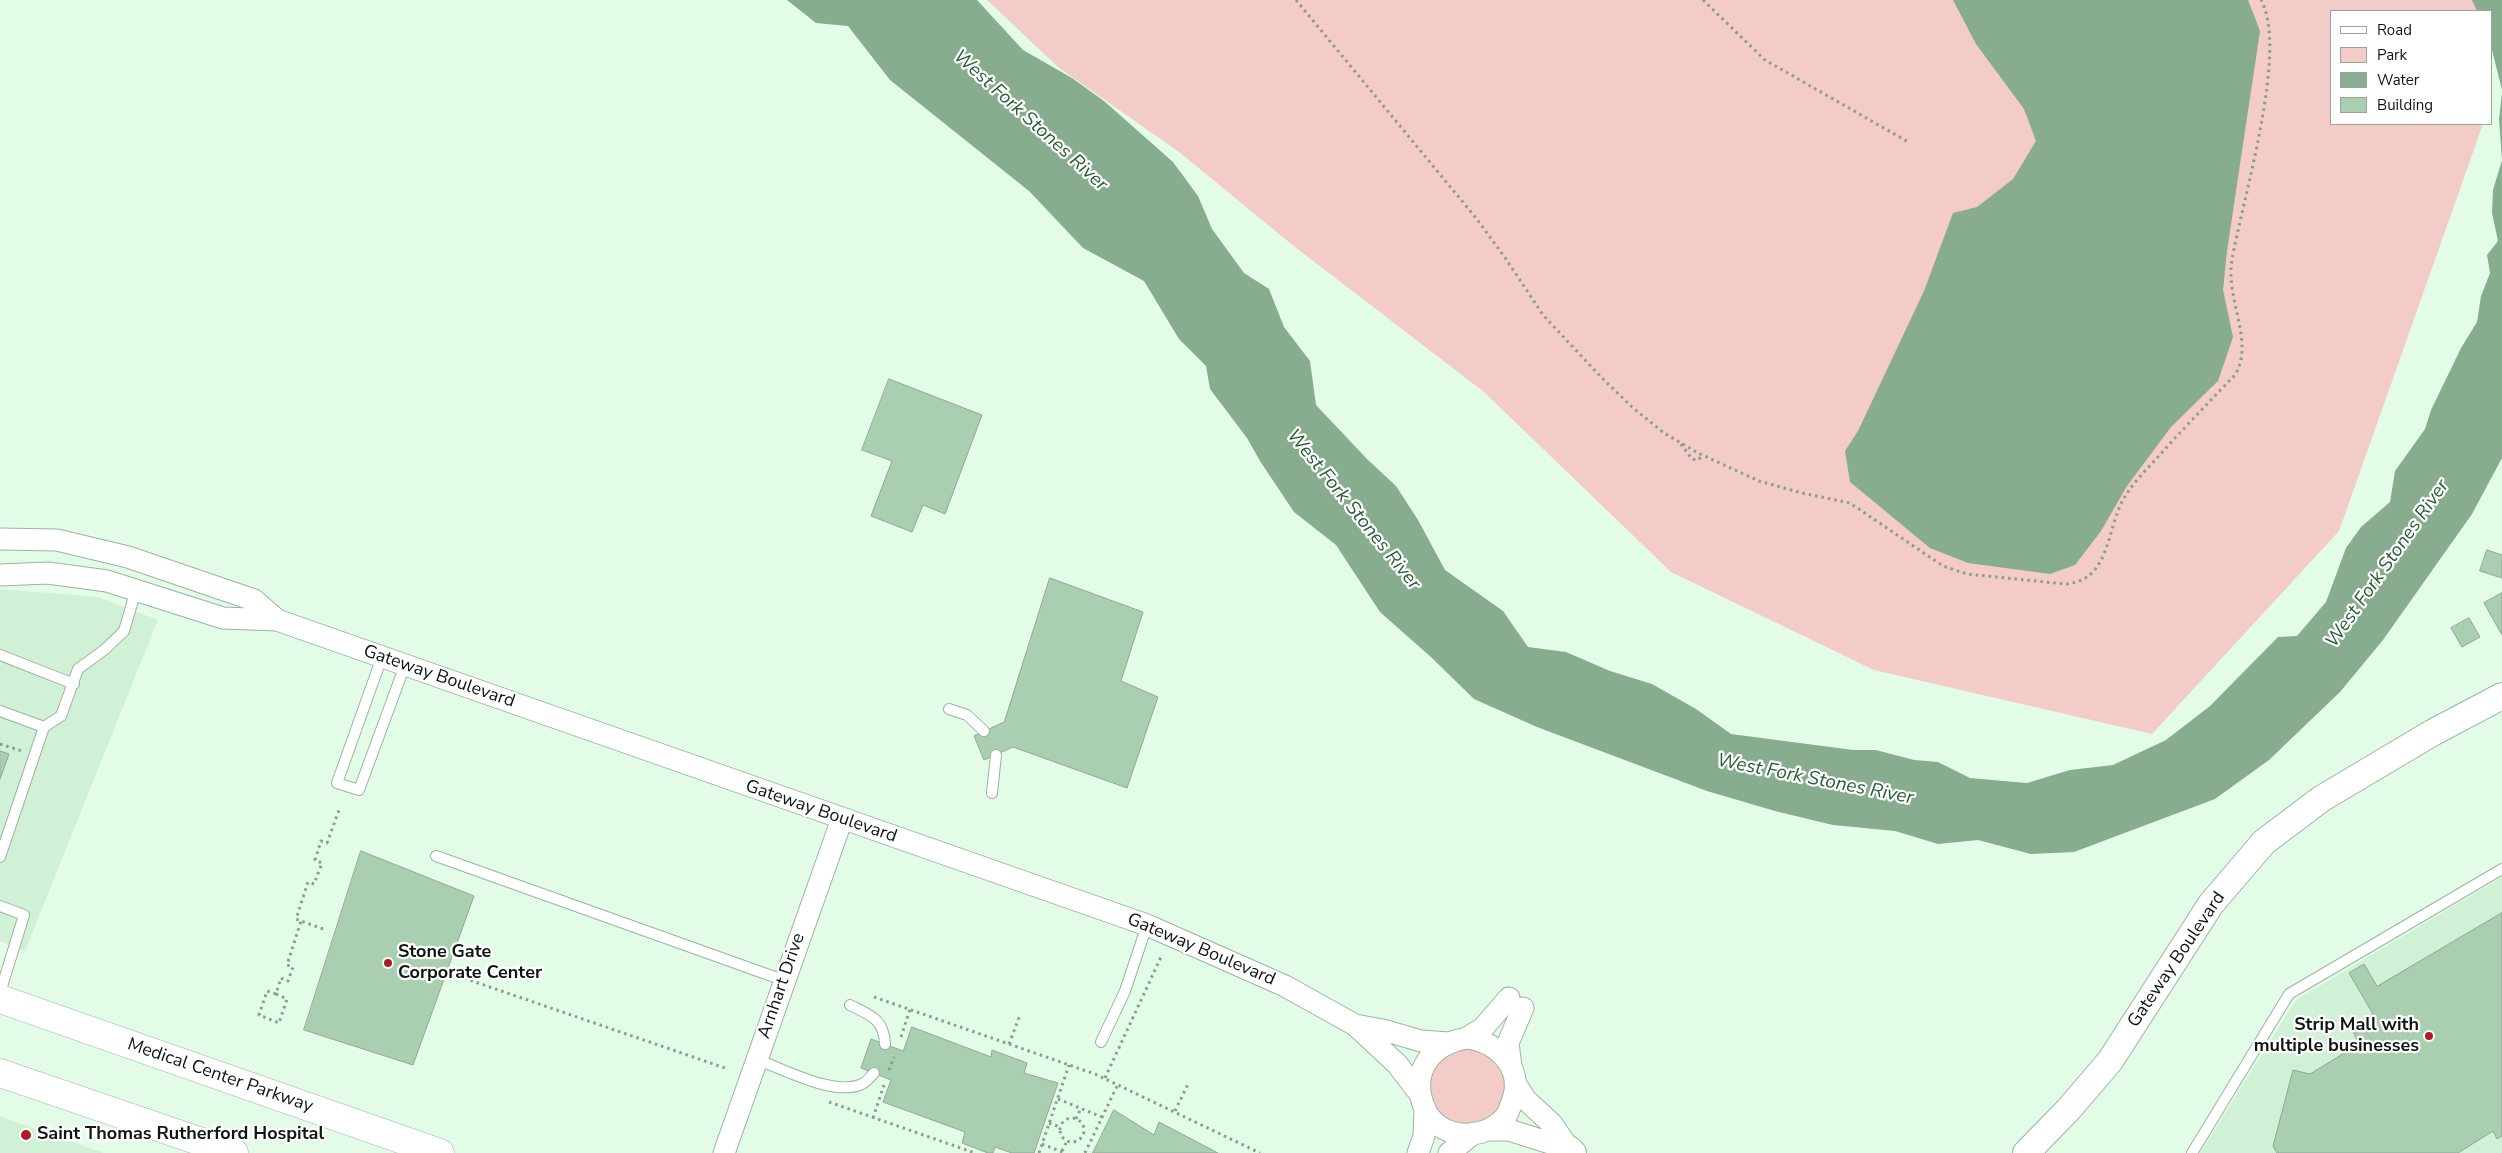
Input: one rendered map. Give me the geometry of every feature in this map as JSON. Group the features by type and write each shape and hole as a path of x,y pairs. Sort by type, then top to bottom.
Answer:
{"main road":[{"name":"Medical Center Parkway","path":"0,999 440,1153"},
{"path":"0,1073 234,1153"}],"street":[{"name":"Gateway Boulevard","path":"0,539 56,540 128,557 254,600 277,620"},
{"name":"Gateway Boulevard","path":"0,575 48,574 107,582 223,618 277,620 1147,925 1285,986 1355,1025"},
{"name":"Gateway Boulevard","path":"2026,1153 2068,1110 2110,1060 2211,904 2264,842 2322,798 2432,733 2502,696"},
{"name":"Arnhart Drive","path":"724,1153 842,819"},
{"path":"1418,1153 1424,1136 1421,1075 1425,1064 1436,1050 1458,1040 1516,1003 1508,1044 1516,1093 1507,1116 1449,1153"},
{"path":"1355,1025 1383,1030 1421,1042 1436,1044 1458,1040 1478,1040 1493,1046 1502,1052 1526,1100 1552,1124 1571,1151"},
{"path":"1355,1025 1397,1064 1443,1130 1466,1135 1509,1130 1571,1151"}],"lane":[{"path":"0,857 44,727 61,716 74,684 78,668 104,650 124,631 136,590"},
{"path":"0,655 74,684"},
{"path":"382,657 337,782 359,790 405,665"},
{"path":"949,709 967,715 984,731"},
{"path":"0,711 44,727"},
{"path":"992,793 996,755"},
{"path":"436,856 784,980"},
{"path":"2192,1153 2289,994 2502,869"},
{"path":"0,906 24,914 0,994"},
{"path":"1101,1042 1125,991 1147,925"},
{"path":"850,1005 873,1016 884,1030 885,1044"},
{"path":"756,1059 821,1083 845,1088 863,1084 874,1073"}],"path":[{"path":"1296,0 1476,218 1543,315 1632,407 1664,433 1703,455 1778,487 1850,503 1863,509 1921,553 1943,566 1967,574 2052,584 2077,583 2086,578 2104,554 2124,499 2172,441 2235,374 2242,364 2244,352 2231,286 2231,263 2255,155 2271,59 2270,26 2261,0"},
{"path":"1703,0 1765,60 1910,143"},
{"path":"1680,442 1692,459 1698,460 1703,455"},
{"path":"323,929 296,919 308,882 314,884 322,863 315,860 321,841 327,843 339,810"},
{"path":"276,994 281,978 288,981 293,967 286,965 301,921"},
{"path":"1105,1078 1161,957"},
{"path":"452,974 728,1069"},
{"path":"267,991 276,994 287,999 279,1022 259,1015 267,991"},
{"path":"874,997 1105,1078 1260,1153"},
{"path":"898,1045 910,1009"},
{"path":"1009,1044 1020,1015"},
{"path":"888,1072 894,1054"},
{"path":"1039,1153 1069,1065"},
{"path":"873,1118 885,1082"},
{"path":"1085,1153 1118,1084"},
{"path":"1175,1111 1188,1084"},
{"path":"1058,1099 1102,1118"},
{"path":"824,1101 974,1153"},
{"path":"1076,1119 1081,1108"},
{"path":"1066,1119 1076,1119 1083,1125 1083,1135 1075,1142 1067,1141 1061,1136 1060,1127 1066,1119"},
{"path":"1049,1123 1060,1127"},
{"path":"1083,1135 1091,1139"},
{"path":"1042,1144 1064,1152 1067,1141"}],"shaded area":[{"path":"0,589 98,597 158,620 25,951 0,941"},
{"name":"Strip Mall with multiple businesses","path":"2502,877 2502,1153 2200,1153 2296,1000"},
{"name":"Saint Thomas Rutherford Hospital","path":"0,1116 2,1117 104,1153 0,1153"}],"green space":[{"path":"987,0 2492,0 2491,10 2330,10 2330,125 2483,125 2339,531 2152,734 1874,670 1671,572 1484,392 1295,247 1179,152 1058,67"},
{"path":"1468,1049 1483,1052 1495,1060 1503,1072 1506,1087 1503,1102 1495,1114 1483,1122 1468,1125 1453,1122 1441,1114 1433,1102 1430,1087 1433,1072 1441,1060 1453,1052"}],"water":[{"name":"West Fork Stones River","path":"787,0 977,0 1023,50 1072,78 1104,101 1173,162 1198,196 1212,229 1244,273 1269,289 1284,327 1310,361 1316,405 1367,459 1396,486 1418,520 1445,570 1503,611 1528,647 1566,652 1610,671 1652,684 1696,709 1731,734 1853,750 1876,750 1914,760 1938,762 1970,778 2027,783 2070,770 2113,765 2166,740 2210,706 2278,637 2297,636 2326,602 2346,548 2361,527 2390,502 2395,471 2425,429 2431,410 2461,348 2477,322 2481,296 2490,273 2487,255 2498,241 2492,213 2493,190 2502,160 2502,458 2472,514 2383,640 2340,692 2269,760 2215,799 2074,852 2031,854 1978,840 1938,844 1895,831 1833,825 1775,811 1707,791 1537,727 1474,699 1432,658 1380,612 1336,545 1294,512 1247,438 1210,389 1206,366 1179,339 1144,281 1083,248 1029,191 890,80 848,26 816,23"},
{"path":"1953,0 2248,0 2260,31 2227,251 2223,290 2233,337 2218,381 2171,427 2127,486 2101,531 2075,565 2050,574 1968,563 1930,548 1850,482 1845,451 1858,431 1924,291 1953,213 1977,207 2013,179 2036,141 2024,109 1976,44"},
{"path":"2472,0 2502,0 2502,90 2492,50 2492,10 2477,10"},
{"path":"2502,93 2502,160 2499,119"}],"building":[{"path":"889,379 982,415 945,514 923,505 912,532 871,516 892,461 862,450"},
{"path":"2487,550 2502,555 2502,578 2480,571"},
{"path":"1050,578 1143,612 1121,681 1158,697 1127,788 1013,747 984,760 974,736 1004,722"},
{"path":"2502,593 2502,635 2484,603"},
{"path":"2469,618 2480,637 2462,647 2451,628"},
{"path":"0,751 9,754 0,779"},
{"name":"Stone Gate Corporate Center","path":"361,851 474,896 413,1065 304,1030"},
{"name":"Strip Mall with multiple businesses","path":"2502,913 2502,1136 2497,1139 2493,1131 2458,1153 2277,1153 2273,1146 2293,1070 2310,1074 2359,1044 2351,1028 2373,1014 2349,973 2364,964 2377,986"},
{"path":"912,1027 991,1057 992,1050 1027,1063 1024,1073 1058,1083 1034,1153 1012,1153 995,1147 993,1153 988,1153 962,1143 965,1132 883,1102 891,1080 861,1068 871,1039 903,1051"},
{"path":"1114,1110 1154,1135 1159,1122 1218,1153 1093,1153"}],"place":[{"name":"Stone Gate Corporate Center","path":"388,963"},
{"name":"Strip Mall with multiple businesses","path":"2429,1036"},
{"name":"Saint Thomas Rutherford Hospital","path":"26,1135"}]}
